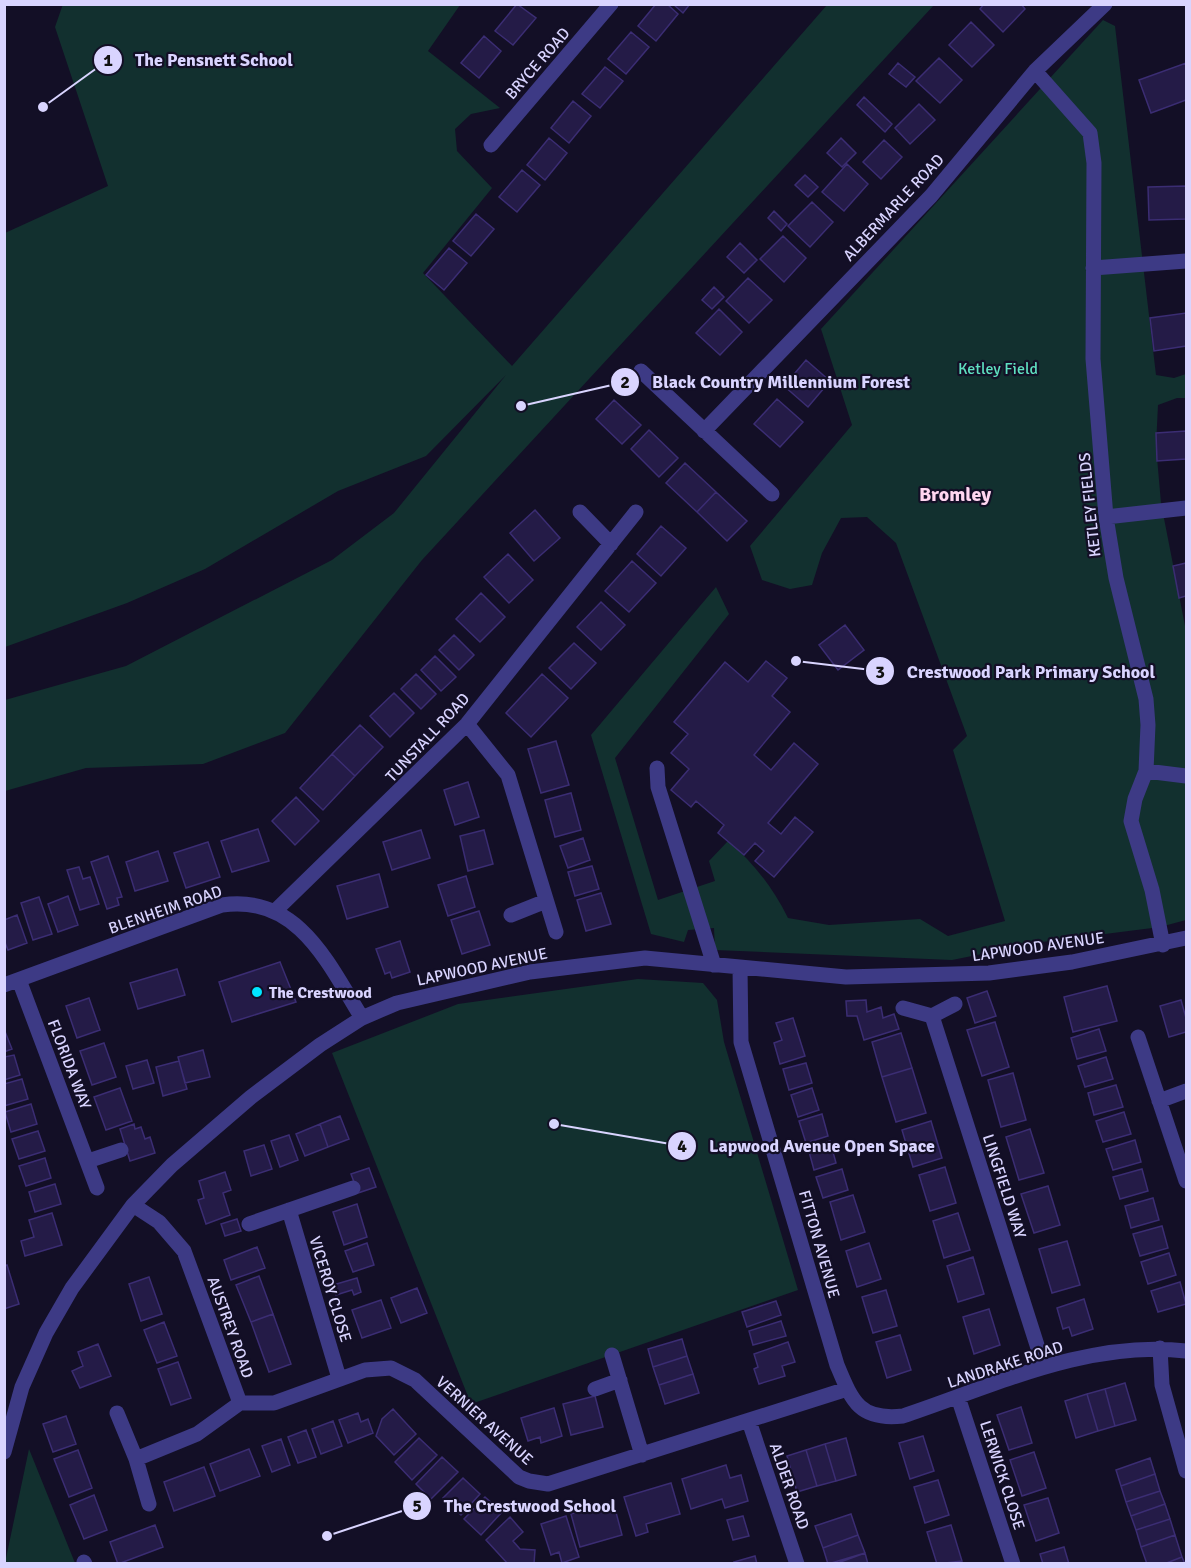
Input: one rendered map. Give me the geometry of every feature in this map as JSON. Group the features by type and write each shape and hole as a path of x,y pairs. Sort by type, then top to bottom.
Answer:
{"street":[{"name":"BRYCE ROAD","path":"490,145 611,4"},
{"name":"ALBERMARLE ROAD","path":"704,431 931,196 1035,71 1105,4"},
{"name":"KETLEY FIELDS","path":"1035,71 1090,134 1094,163 1093,359 1106,517 1116,578 1146,699 1148,725 1146,771 1135,799 1131,821 1152,890 1163,945"},
{"path":"1093,268 1186,261"},
{"path":"641,371 772,494"},
{"path":"1106,517 1186,508"},
{"path":"580,512 611,544"},
{"name":"TUNSTALL ROAD","path":"275,911 467,724 636,512"},
{"path":"467,724 508,775 556,932"},
{"path":"657,768 658,787 714,965"},
{"path":"1146,771 1186,777"},
{"path":"511,915 546,901"},
{"name":"BLENHEIM ROAD","path":"12,983 222,905 242,902 275,911 316,944 362,1018"},
{"name":"LAPWOOD AVENUE","path":"4,1452 22,1387 46,1333 72,1288 133,1205 171,1165 251,1097 320,1045 362,1018 397,1003 530,972 645,958 846,977 989,973 1163,945 1186,938"},
{"name":"FITTON AVENUE","path":"740,967 741,1042 837,1365 847,1389"},
{"name":"FLORIDA WAY","path":"12,983 88,1161 97,1188"},
{"path":"903,1008 932,1016 955,1004"},
{"name":"LINGFIELD WAY","path":"932,1016 1044,1367"},
{"path":"1138,1037 1186,1181"},
{"path":"1159,1101 1186,1091"},
{"path":"88,1161 121,1150"},
{"path":"249,1224 353,1188"},
{"name":"AUSTREY ROAD","path":"133,1205 159,1222 184,1251 240,1403 197,1434 136,1459"},
{"name":"VICEROY CLOSE","path":"289,1210 339,1378"},
{"path":"1160,1348 1162,1385 1186,1471"},
{"name":"LANDRAKE ROAD","path":"847,1389 855,1403 863,1410 883,1418 903,1416 1044,1367 1089,1357 1160,1348 1186,1351"},
{"path":"612,1355 642,1455"},
{"name":"VERNIER AVENUE","path":"240,1403 274,1403 365,1370 391,1368 414,1380 510,1470 529,1481 557,1483 847,1389"},
{"path":"595,1389 620,1380"},
{"name":"LERWICK CLOSE","path":"958,1397 1013,1563"},
{"path":"117,1413 136,1459 149,1504"},
{"name":"ALDER ROAD","path":"748,1421 797,1563"}],"green space":[{"path":"63,4 460,5 428,51 500,108 471,114 455,129 457,151 492,188 423,273 512,366 827,5 934,5 422,560 285,733 203,764 86,768 5,791 5,700 126,666 332,560 394,513 506,375 426,456 338,491 205,569 127,603 5,647 5,233 108,186 55,27"},
{"name":"Ketley Field","path":"1103,20 1115,26 1156,375 1174,378 1186,374 1186,398 1177,398 1158,405 1156,446 1161,503 1186,631 1186,920 1160,927 1042,942 952,960 715,950 714,928 688,930 684,942 651,934 591,735 716,587 729,614 615,758 658,900 715,881 709,861 728,841 762,876 788,918 829,925 920,919 948,936 1005,921 953,750 967,736 896,543 867,517 841,518 822,553 812,585 790,589 762,580 750,546 852,425 821,329"},
{"path":"638,979 703,983 717,1000 724,1042 798,1290 471,1404 332,1053 458,1004"},
{"path":"29,1449 75,1563 5,1563"}],"building":[{"path":"517,4 536,18 513,45 495,31"},
{"path":"656,4 667,4 678,14 656,41 638,26"},
{"path":"673,4 690,4 683,13"},
{"path":"984,4 1021,4 1025,9 1003,32 980,9"},
{"path":"971,22 994,45 972,67 949,45"},
{"path":"631,32 649,47 626,74 608,59"},
{"path":"484,36 501,51 479,78 461,63"},
{"path":"939,58 962,80 940,103 916,81"},
{"path":"898,63 915,77 906,87 889,74"},
{"path":"1186,63 1186,100 1151,113 1139,80"},
{"path":"605,67 623,81 600,108 582,94"},
{"path":"864,97 892,124 885,132 857,105"},
{"path":"573,101 591,116 569,143 551,128"},
{"path":"919,104 935,120 910,144 895,128"},
{"path":"549,138 567,153 545,180 527,165"},
{"path":"841,138 856,153 842,167 827,153"},
{"path":"884,140 902,157 881,179 863,162"},
{"path":"847,164 868,184 844,211 822,192"},
{"path":"522,170 540,185 517,212 499,197"},
{"path":"805,175 818,187 808,197 795,185"},
{"path":"1186,186 1186,219 1149,220 1148,187"},
{"path":"812,202 833,222 810,247 788,226"},
{"path":"774,211 787,224 781,231 768,218"},
{"path":"476,214 494,229 471,256 453,241"},
{"path":"783,236 806,258 784,282 760,259"},
{"path":"740,243 757,260 744,273 727,257"},
{"path":"449,248 467,263 444,290 426,275"},
{"path":"748,278 772,300 749,323 726,301"},
{"path":"714,287 724,297 712,309 702,300"},
{"path":"719,309 742,332 720,355 696,333"},
{"path":"1186,313 1186,346 1154,351 1150,318"},
{"path":"806,360 830,381 808,407 784,386"},
{"path":"777,399 803,422 780,447 754,424"},
{"path":"614,400 641,425 622,444 596,419"},
{"path":"649,430 678,458 659,477 631,449"},
{"path":"1186,431 1186,459 1157,461 1156,433"},
{"path":"685,463 716,492 697,512 666,483"},
{"path":"716,492 747,521 727,541 697,512"},
{"path":"535,510 560,538 534,561 510,533"},
{"path":"661,526 686,548 661,576 637,554"},
{"path":"508,554 533,580 509,603 484,577"},
{"path":"632,561 656,583 629,612 605,591"},
{"path":"1186,563 1186,596 1179,598 1173,566"},
{"path":"481,593 505,617 480,642 456,619"},
{"path":"601,602 625,625 601,650 577,627"},
{"path":"845,625 864,650 838,670 819,645"},
{"path":"454,635 474,655 459,670 439,650"},
{"path":"574,643 596,663 571,689 549,668"},
{"path":"435,656 456,677 441,691 421,670"},
{"path":"766,661 787,678 772,696 790,712 754,755 771,770 794,743 818,764 768,823 781,834 795,817 813,832 774,877 755,861 764,851 755,843 744,855 718,833 724,825 696,801 691,807 671,790 689,769 671,753 688,734 674,722 725,662 748,682"},
{"path":"416,674 436,694 421,709 401,689"},
{"path":"542,674 568,698 531,737 506,713"},
{"path":"394,693 414,713 390,737 370,716"},
{"path":"360,725 383,747 355,776 332,754"},
{"path":"556,741 569,785 541,793 528,749"},
{"path":"332,754 355,776 323,810 300,788"},
{"path":"468,782 479,817 455,825 444,790"},
{"path":"571,793 581,830 555,837 545,800"},
{"path":"296,797 319,821 295,845 272,821"},
{"path":"258,829 269,861 232,872 221,841"},
{"path":"421,830 430,858 392,870 383,842"},
{"path":"484,830 493,864 468,871 460,836"},
{"path":"583,838 590,860 568,868 560,846"},
{"path":"208,842 220,877 186,888 174,853"},
{"path":"158,851 168,881 135,891 126,862"},
{"path":"108,856 122,897 117,898 119,905 107,909 91,862"},
{"path":"592,866 599,889 575,896 568,872"},
{"path":"79,867 83,879 90,877 99,904 80,910 67,870"},
{"path":"379,874 388,907 347,919 337,886"},
{"path":"466,876 475,907 448,916 438,885"},
{"path":"601,893 611,924 586,931 577,900"},
{"path":"68,896 78,925 58,932 48,904"},
{"path":"39,897 52,934 33,940 21,903"},
{"path":"479,911 490,945 462,954 451,920"},
{"path":"17,915 27,943 8,950 4,940 4,920"},
{"path":"400,941 410,972 392,978 390,972 385,974 376,949"},
{"name":"The Crestwood","path":"280,962 296,1002 232,1022 219,982"},
{"path":"177,969 185,995 138,1009 130,983"},
{"path":"1107,986 1117,1021 1073,1032 1064,997"},
{"path":"987,991 996,1016 975,1023 967,998"},
{"path":"89,998 100,1030 77,1038 66,1006"},
{"path":"866,1000 867,1012 881,1007 883,1018 894,1014 899,1029 864,1040 857,1016 847,1016 846,1001"},
{"path":"1181,1000 1186,1018 1186,1032 1169,1037 1160,1006"},
{"path":"793,1018 805,1056 780,1064 774,1043 782,1040 776,1023"},
{"path":"995,1022 1009,1067 982,1076 967,1030"},
{"path":"4,1029 12,1049 4,1052"},
{"path":"1099,1029 1106,1051 1077,1059 1071,1038"},
{"path":"901,1033 912,1068 882,1077 872,1042"},
{"path":"104,1043 116,1077 92,1085 80,1051"},
{"path":"203,1050 210,1077 185,1083 178,1057"},
{"path":"14,1055 20,1075 4,1080 4,1057"},
{"path":"1106,1057 1113,1079 1085,1087 1078,1066"},
{"path":"147,1060 154,1083 133,1089 126,1066"},
{"path":"179,1061 187,1089 163,1096 156,1067"},
{"path":"806,1063 812,1083 789,1090 783,1069"},
{"path":"912,1068 926,1113 896,1122 882,1077"},
{"path":"1013,1073 1026,1120 1001,1127 988,1080"},
{"path":"22,1079 28,1099 4,1106 4,1084"},
{"path":"1116,1085 1123,1107 1094,1115 1088,1093"},
{"path":"120,1088 132,1121 106,1130 94,1097"},
{"path":"812,1088 819,1110 798,1117 791,1095"},
{"path":"31,1104 37,1124 11,1132 5,1112"},
{"path":"1124,1112 1131,1134 1103,1142 1096,1121"},
{"path":"822,1114 828,1136 806,1143 799,1121"},
{"path":"340,1116 349,1139 328,1147 320,1124"},
{"path":"931,1121 942,1158 913,1167 902,1130"},
{"path":"134,1124 135,1129 141,1127 145,1139 150,1137 155,1153 130,1161 120,1129"},
{"path":"320,1124 328,1147 305,1156 296,1134"},
{"path":"1030,1129 1044,1173 1019,1180 1006,1137"},
{"path":"38,1131 45,1151 19,1159 12,1139"},
{"path":"289,1135 298,1160 280,1167 271,1141"},
{"path":"1135,1140 1141,1162 1113,1170 1106,1149"},
{"path":"830,1141 836,1163 814,1170 808,1148"},
{"path":"264,1145 272,1169 251,1176 244,1151"},
{"path":"45,1158 51,1178 26,1186 19,1166"},
{"path":"945,1167 956,1203 930,1211 919,1175"},
{"path":"369,1168 376,1187 358,1193 351,1174"},
{"path":"842,1169 848,1190 823,1198 816,1177"},
{"path":"1142,1169 1148,1191 1120,1199 1113,1177"},
{"path":"225,1172 231,1190 223,1193 230,1215 206,1224 198,1200 204,1198 199,1181"},
{"path":"55,1184 61,1204 35,1212 29,1192"},
{"path":"1048,1186 1060,1225 1034,1233 1021,1194"},
{"path":"853,1195 865,1232 841,1240 830,1202"},
{"path":"1153,1198 1159,1220 1131,1228 1125,1206"},
{"path":"357,1204 367,1237 344,1245 333,1212"},
{"path":"52,1213 62,1245 25,1256 21,1241 34,1237 29,1220"},
{"path":"958,1213 970,1250 944,1258 933,1221"},
{"path":"237,1219 241,1231 225,1236 221,1224"},
{"path":"1162,1226 1168,1248 1140,1256 1133,1234"},
{"path":"1067,1241 1080,1285 1052,1293 1039,1249"},
{"path":"367,1243 374,1265 353,1272 345,1251"},
{"path":"869,1243 881,1279 857,1287 846,1251"},
{"path":"257,1247 265,1268 231,1280 224,1260"},
{"path":"1169,1253 1176,1275 1148,1284 1141,1262"},
{"path":"973,1257 984,1294 958,1302 947,1266"},
{"path":"7,1265 19,1304 4,1309 4,1266"},
{"path":"259,1276 273,1314 251,1322 236,1285"},
{"path":"149,1277 162,1314 141,1321 129,1284"},
{"path":"357,1278 361,1292 354,1295 352,1290 336,1295 333,1285"},
{"path":"1180,1282 1186,1304 1158,1312 1151,1291"},
{"path":"417,1288 427,1313 401,1323 391,1298"},
{"path":"886,1290 897,1326 873,1333 862,1297"},
{"path":"1084,1299 1093,1329 1072,1336 1069,1327 1063,1329 1057,1308"},
{"path":"381,1300 391,1328 362,1338 352,1310"},
{"path":"776,1301 781,1315 747,1327 742,1312"},
{"path":"989,1309 1000,1345 974,1354 963,1317"},
{"path":"273,1314 291,1364 269,1372 251,1322"},
{"path":"781,1321 786,1336 753,1345 749,1331"},
{"path":"164,1322 177,1356 157,1363 144,1330"},
{"path":"900,1335 911,1370 887,1378 876,1342"},
{"path":"682,1339 687,1356 653,1367 648,1349"},
{"path":"788,1342 795,1362 782,1366 785,1376 759,1384 754,1369 758,1367 754,1354"},
{"path":"98,1344 111,1376 80,1388 72,1371 83,1366 78,1352"},
{"path":"687,1356 693,1374 659,1385 653,1367"},
{"path":"178,1362 191,1398 171,1405 158,1369"},
{"path":"693,1374 699,1393 665,1404 659,1385"},
{"path":"1125,1383 1136,1420 1115,1426 1105,1389"},
{"path":"1105,1389 1115,1426 1098,1431 1087,1394"},
{"path":"1087,1394 1098,1431 1076,1438 1065,1401"},
{"path":"595,1396 603,1427 571,1435 563,1404"},
{"path":"1021,1407 1032,1443 1009,1450 997,1415"},
{"path":"554,1408 562,1436 541,1443 540,1437 528,1441 521,1418"},
{"path":"393,1409 416,1434 394,1455 376,1436 382,1419"},
{"path":"358,1413 361,1422 368,1419 373,1433 348,1443 339,1420"},
{"path":"66,1416 76,1444 53,1452 43,1424"},
{"path":"333,1421 342,1446 321,1454 312,1429"},
{"path":"306,1430 316,1457 298,1463 288,1437"},
{"path":"923,1436 934,1471 910,1479 899,1443"},
{"path":"419,1438 437,1455 412,1480 395,1462"},
{"path":"846,1438 856,1475 836,1481 825,1444"},
{"path":"281,1439 290,1465 272,1472 262,1446"},
{"path":"825,1444 836,1481 817,1486 806,1450"},
{"path":"249,1449 260,1476 220,1491 210,1464"},
{"path":"78,1450 92,1488 69,1497 54,1459"},
{"path":"806,1450 817,1486 797,1492 787,1456"},
{"path":"1034,1452 1046,1488 1022,1496 1010,1460"},
{"path":"442,1457 458,1472 431,1499 416,1484"},
{"path":"1150,1458 1155,1474 1121,1486 1116,1470"},
{"path":"726,1465 730,1478 741,1475 748,1501 725,1508 722,1499 691,1509 682,1479"},
{"path":"204,1467 215,1496 174,1511 164,1482"},
{"path":"1155,1474 1160,1491 1126,1502 1121,1486"},
{"path":"463,1478 480,1494 461,1515 443,1498"},
{"path":"938,1480 949,1515 925,1523 914,1487"},
{"path":"671,1483 680,1514 646,1524 648,1532 636,1536 624,1497"},
{"path":"1160,1491 1165,1504 1131,1516 1126,1502"},
{"path":"94,1495 107,1530 84,1539 70,1505"},
{"path":"485,1497 502,1512 481,1535 464,1519"},
{"path":"1048,1498 1059,1533 1036,1541 1024,1505"},
{"path":"613,1501 622,1535 580,1547 571,1514"},
{"path":"1165,1504 1170,1519 1136,1530 1131,1516"},
{"path":"851,1514 858,1535 823,1548 815,1526"},
{"path":"566,1516 579,1557 562,1563 559,1552 551,1555 541,1524"},
{"path":"743,1516 749,1536 733,1540 727,1520"},
{"path":"510,1517 523,1532 513,1541 520,1549 535,1550 534,1564 508,1564 486,1540"},
{"path":"1170,1519 1175,1535 1141,1547 1136,1530"},
{"path":"155,1525 163,1547 118,1564 110,1542"},
{"path":"951,1525 962,1561 937,1564 927,1532"},
{"path":"858,1535 865,1553 828,1564 823,1548"},
{"path":"1175,1535 1182,1557 1164,1564 1147,1564 1141,1547"},
{"path":"1064,1547 1069,1564 1043,1564 1040,1554"},
{"path":"865,1553 868,1564 835,1564"},
{"path":"755,1556 757,1564 735,1564 734,1562"},
{"path":"1182,1557 1185,1564 1164,1564"}],"place":[{"name":"The Pensnett School","path":"43,107"},
{"name":"Black Country Millennium Forest","path":"521,406"},
{"name":"Crestwood Park Primary School","path":"796,661"},
{"name":"The Crestwood","path":"257,992"},
{"name":"Lapwood Avenue Open Space","path":"554,1124"},
{"name":"The Crestwood School","path":"327,1536"}],"district":[{"name":"Bromley","path":"955,494"}]}
